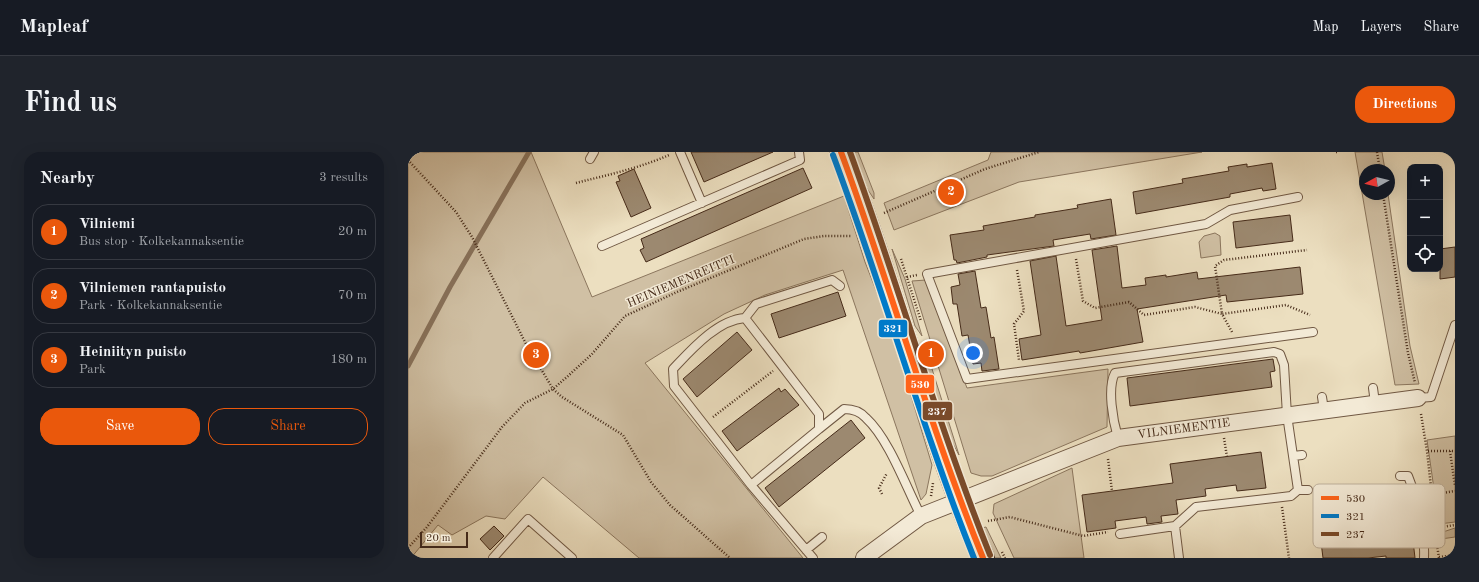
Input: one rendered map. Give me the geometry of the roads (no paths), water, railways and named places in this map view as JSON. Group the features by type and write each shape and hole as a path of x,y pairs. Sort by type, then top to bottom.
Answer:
{"main road":[{"path":"841,152 872,234 960,500 983,558"}],"street":[{"name":"VILNIEMENTIE","path":"864,558 921,516 1118,438 1287,415 1323,403 1374,396 1418,398"}],"lane":[{"path":"680,152 702,203"},
{"path":"602,246 800,160 800,152"},
{"path":"1298,197 1230,210 1206,224 927,274 967,379 1313,332"},
{"path":"813,558 751,485 674,386 672,369 701,340 734,319 744,318 756,304 832,280 840,286"},
{"path":"744,318 782,364 820,414 819,429"},
{"path":"1418,398 1431,397 1455,325"},
{"path":"1118,438 1112,408 1112,379 1115,373 1274,352 1280,354 1284,365 1287,415 1298,490"},
{"path":"751,485 844,409 854,410 866,418 887,446 921,516"},
{"path":"1293,456 1302,455"},
{"path":"1400,476 1408,476 1411,484"},
{"path":"1120,534 1175,526 1196,507 1291,496 1298,490 1308,490"},
{"path":"493,558 528,519 572,558"},
{"path":"1175,526 1179,558"},
{"path":"806,550 822,537"},
{"path":"1424,548 1424,558"}],"waterway":[{"path":"408,366 450,287 529,152"}],"place":[{"name":"Vilniemen rantapuisto","path":"951,192"},
{"name":"Vilniemi","path":"931,354"},
{"name":"Heiniityn puisto","path":"536,355"}]}
